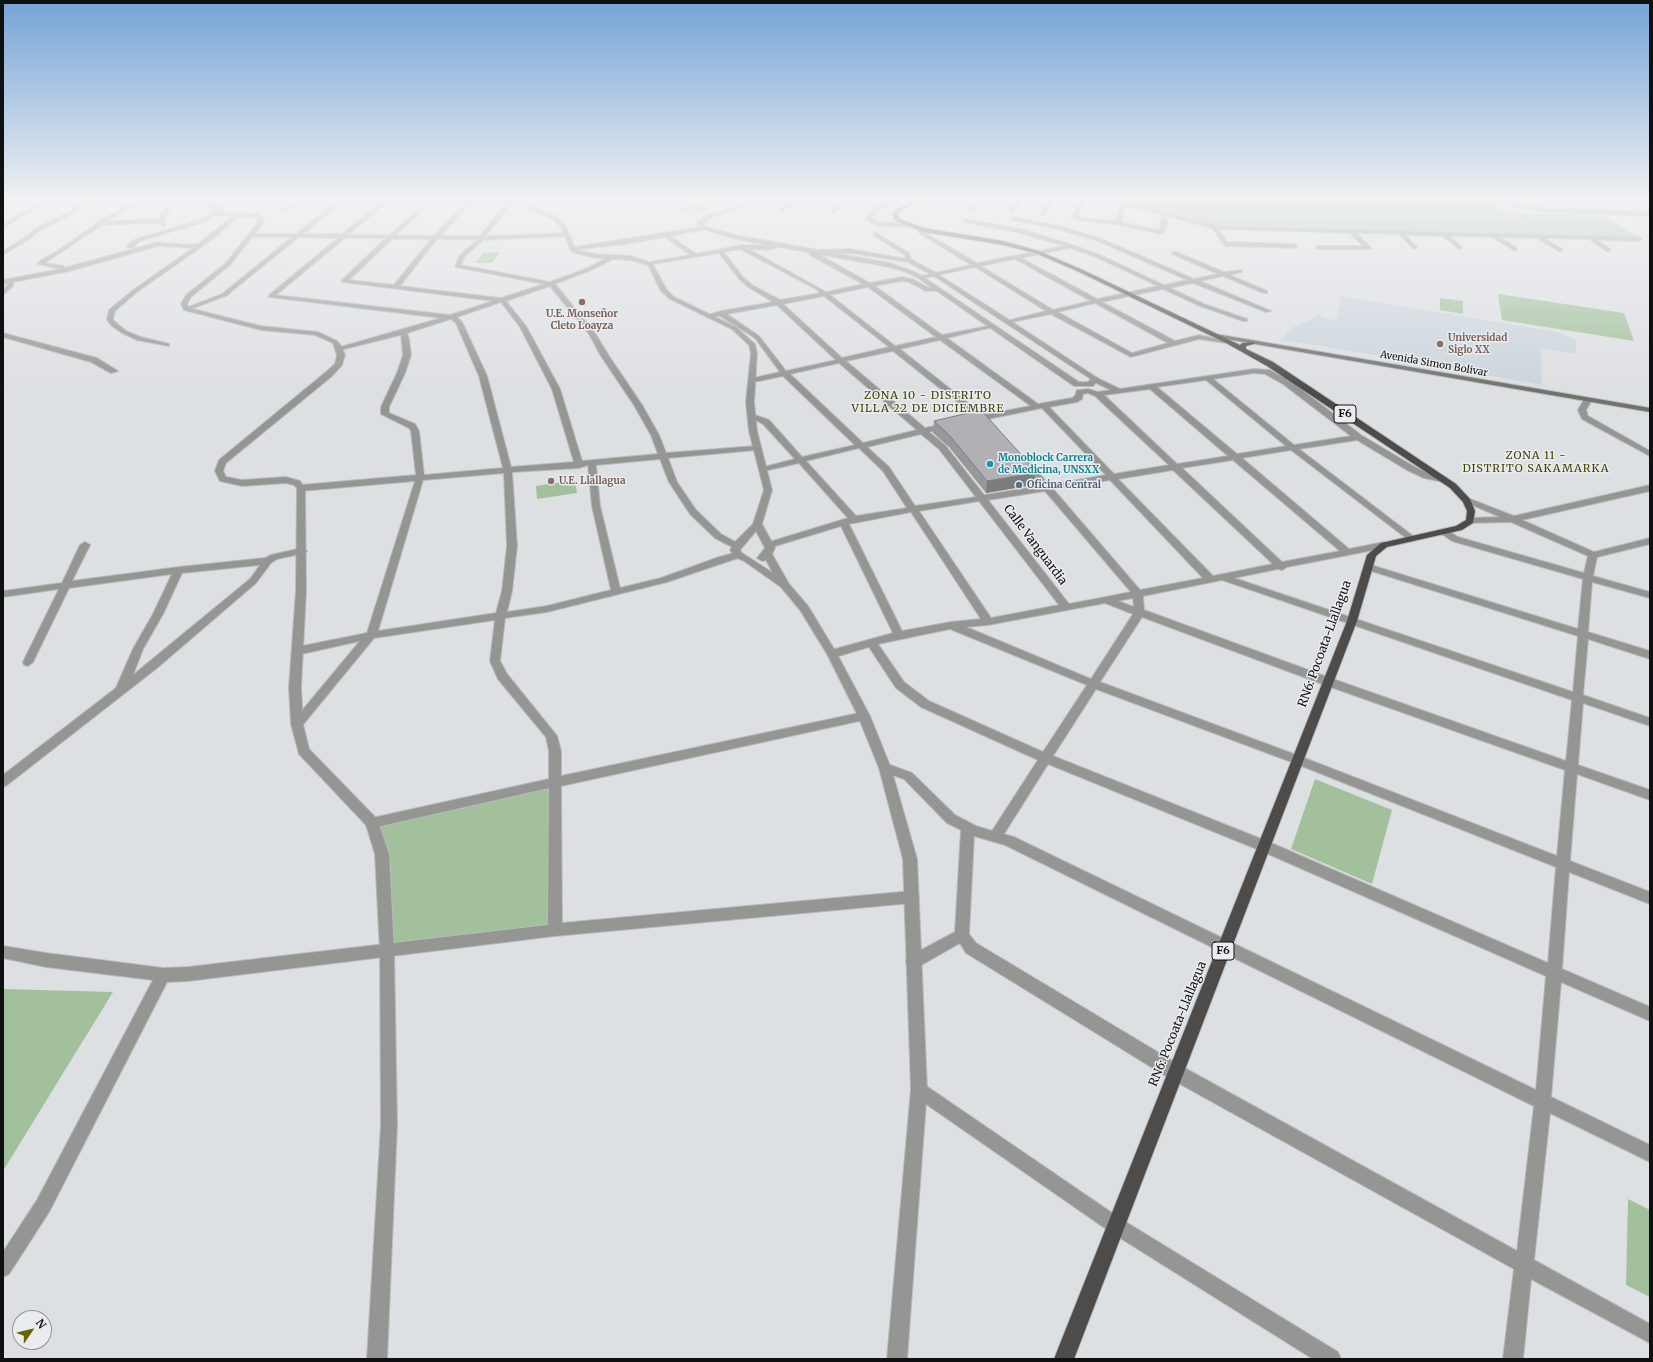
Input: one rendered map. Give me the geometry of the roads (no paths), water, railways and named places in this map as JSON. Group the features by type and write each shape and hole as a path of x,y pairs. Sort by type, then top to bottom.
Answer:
{"highway":[{"name":"F6","path":"1061,263 1225,340 1281,372 1443,479 1453,486 1467,501"},
{"path":"1243,350 1242,347 1244,344 1252,343"},
{"path":"1384,545 1459,528 1470,521 1471,511 1467,501"},
{"name":"RN6: Pocoata-Llallagua","path":"1064,1359 1115,1225 1352,621 1372,555 1384,545"}],"main road":[{"name":"Avenida Simon Bolivar","path":"1216,336 1650,410"}],"street":[{"path":"42,263 42,264 70,269"},
{"path":"3,282 42,273 70,269 93,263"},
{"path":"167,345 139,339 124,332 114,325 110,320 110,315 112,310 135,291 175,263"},
{"path":"186,309 184,304 188,296 229,263"},
{"path":"186,309 224,295 264,263"},
{"path":"312,263 271,296 452,317 459,322 483,376 508,470 512,546 507,592 500,617 495,661 502,676 551,736 555,751 555,930"},
{"path":"364,263 344,281 502,300 523,326 556,389 579,465"},
{"path":"396,287 415,263"},
{"path":"459,263 457,266 551,284 592,333 652,429 673,482 693,512 718,536 741,551 785,585 804,608 832,654 864,716 885,768 910,859 918,1089 897,1359"},
{"path":"340,348 403,332 452,317 551,284 602,263"},
{"path":"645,263 650,264 658,263"},
{"name":"Calle Vanguardia","path":"729,263 741,278 750,286 778,302 839,359 925,430 942,447 1066,607"},
{"path":"769,263 825,294 991,425"},
{"path":"828,263 869,285 939,337 1040,407 1111,477 1211,580"},
{"path":"876,263 890,265 920,277 1077,384 1088,391 1098,394 1282,567"},
{"path":"913,263 934,274 1095,379 1112,388 1120,390"},
{"path":"920,277 983,263"},
{"path":"1025,263 1175,344"},
{"path":"1112,263 1202,305 1245,320"},
{"path":"1152,263 1268,311"},
{"path":"1196,263 1265,292"},
{"path":"650,264 664,291 672,298 734,328 752,344 754,353 750,402 756,448 768,490 756,524 741,551"},
{"path":"975,264 1052,312 1130,355 1198,338 1225,340"},
{"path":"1008,322 1097,301 1240,271"},
{"path":"708,316 907,279 921,288 938,289"},
{"path":"3,282 11,283 11,285 3,293"},
{"path":"186,309 261,328 316,334 328,337 340,348 341,355 338,364 329,374 222,462 219,471 223,479 242,483 286,480 297,483 301,488 302,551 295,687 297,724 303,751 372,823 382,854 387,951 389,1125 378,1359"},
{"path":"722,313 757,337 783,372 886,470 988,622"},
{"path":"752,381 839,359 992,326"},
{"path":"297,724 371,635 420,477 415,431 412,426 385,414 385,407 401,373 407,355 406,339 403,332"},
{"path":"3,335 38,346 94,360 114,371"},
{"path":"1098,394 1206,377 1254,371 1267,372 1286,382 1358,437 1410,468 1427,476 1443,479"},
{"path":"1206,377 1293,448 1410,538"},
{"path":"1077,384 1090,384 1095,379"},
{"path":"1150,385 1348,553"},
{"path":"967,420 1074,400 1079,397 1080,392 1088,391"},
{"path":"1588,400 1582,410 1585,417 1650,454"},
{"path":"752,416 766,422 854,519"},
{"path":"763,470 953,424"},
{"path":"741,551 762,558 768,547 854,519 1358,437"},
{"path":"301,488 579,465 756,448"},
{"path":"995,837 1139,613 1138,594 1021,458"},
{"path":"592,463 596,506 616,592"},
{"path":"1470,521 1514,519 1650,488"},
{"path":"1467,501 1514,519 1593,554 1650,541"},
{"path":"843,522 850,533 899,635"},
{"path":"756,524 785,585"},
{"path":"1444,532 1455,539 1650,595"},
{"path":"296,651 371,635 548,609 664,580 741,551 750,539 759,539 768,547"},
{"path":"28,662 85,545"},
{"path":"832,654 899,635 951,625 988,622 1226,578 1384,545"},
{"path":"3,782 120,691 253,581 268,561 274,557 302,551"},
{"path":"1513,1359 1543,1101 1588,577 1593,554"},
{"path":"3,594 179,570 268,561"},
{"path":"1368,567 1650,655"},
{"path":"120,691 138,649 179,570"},
{"path":"1226,578 1650,722"},
{"path":"1106,600 1328,682 1650,795"},
{"path":"951,625 1094,684 1298,760 1650,898"},
{"path":"872,643 900,685 925,704 1045,758 1264,846 1650,1014"},
{"path":"372,823 864,716"},
{"path":"885,768 908,776 951,819 968,828 1009,841 1650,1154"},
{"path":"968,828 962,935 972,948 1175,1072 1524,1266 1650,1334"},
{"path":"3,952 46,960 163,975 188,974 555,930 912,897"},
{"path":"913,962 962,935"},
{"path":"3,1268 43,1206 163,975"},
{"path":"918,1089 1115,1225 1331,1359"}],"place":[{"name":"U.E. Monseñor Cleto Loayza","path":"582,302"},
{"name":"Universidad Siglo XX","path":"1440,344"},
{"name":"Monoblock Carrera de Medicina, UNSXX","path":"990,464"},
{"name":"U.E. Llallagua","path":"551,481"},
{"name":"Oficina Central","path":"1019,485"}],"district":[{"name":"ZONA 10 - DISTRITO VILLA 22 DE DICIEMBRE","path":"928,402"},
{"name":"ZONA 11 - DISTRITO SAKAMARKA","path":"1536,462"}]}
